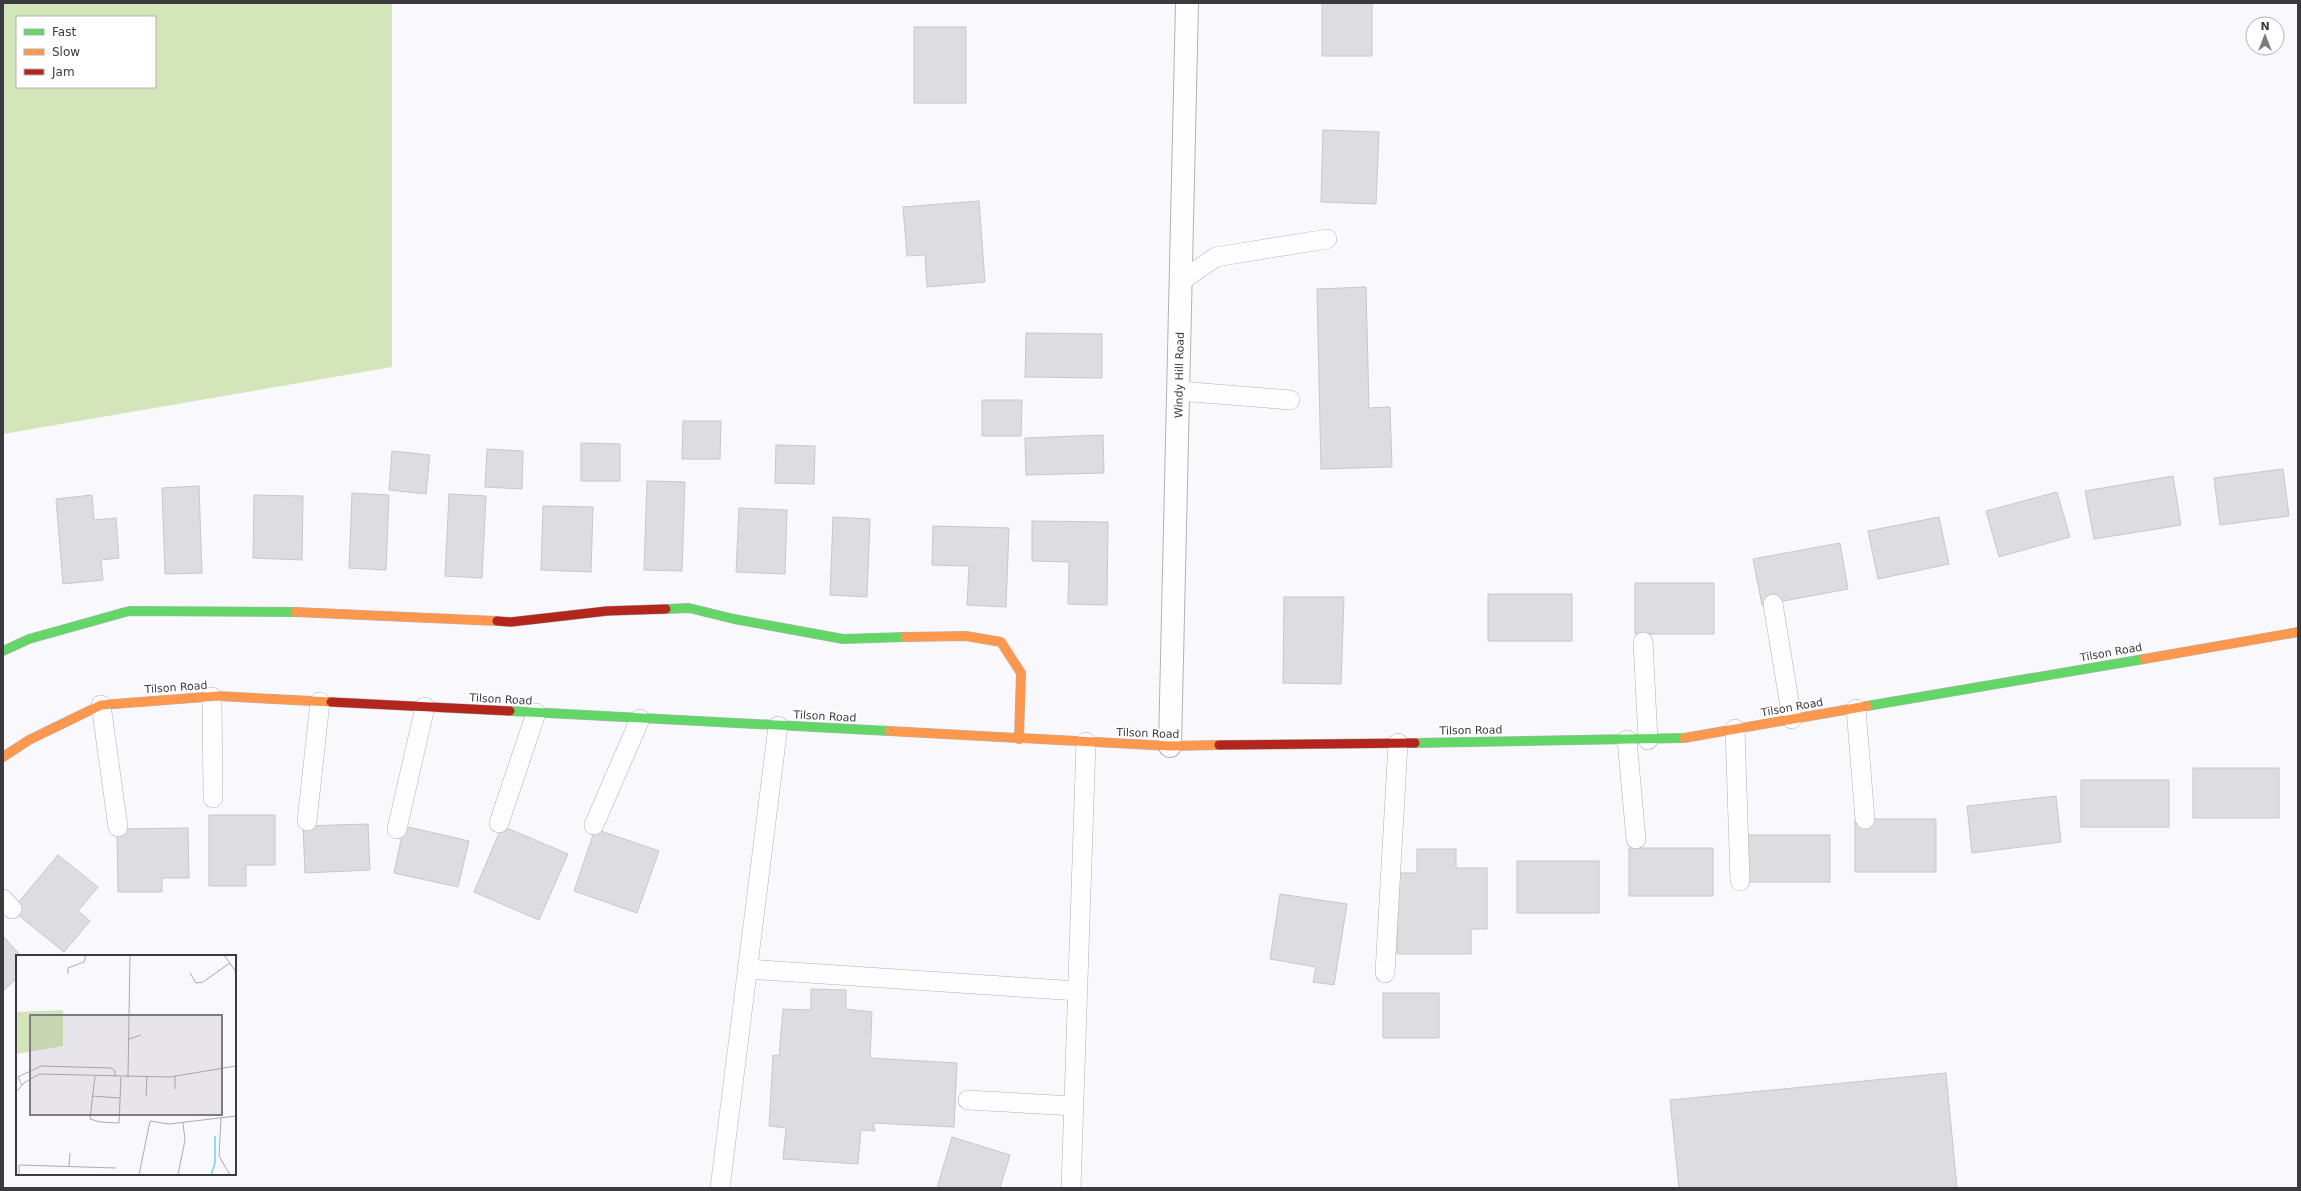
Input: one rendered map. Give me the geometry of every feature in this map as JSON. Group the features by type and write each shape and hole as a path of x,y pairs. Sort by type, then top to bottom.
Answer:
{"street":[{"name":"Windy Hill Road","path":"1170,746 1187,3"},
{"path":"3,651 29,639 129,611 281,611 511,622 607,611 689,608 734,620 843,639 966,636 1001,642 1021,673 1019,738"},
{"name":"Tilson Road","path":"3,757 28,740 100,705 212,697 1170,746 1678,739 2298,632"}],"lane":[{"path":"1181,281 1216,257 1327,239"},
{"path":"1179,391 1290,400"},
{"path":"1773,604 1792,719"},
{"path":"1643,642 1648,740"},
{"path":"212,697 213,798"},
{"path":"307,821 320,702"},
{"path":"100,705 118,827"},
{"path":"397,829 425,707"},
{"path":"1856,709 1865,819"},
{"path":"499,823 536,713"},
{"path":"594,825 640,719"},
{"path":"720,1188 778,726"},
{"path":"1735,729 1740,881"},
{"path":"1627,740 1636,839"},
{"path":"1071,1188 1086,742"},
{"path":"1385,973 1398,743"},
{"path":"747,969 1078,991"},
{"path":"968,1100 1073,1106"}],"green space":[{"path":"3,3 392,3 392,367 3,434"}],"building":[{"path":"1322,3 1372,3 1372,56 1322,56"},
{"path":"914,27 966,27 966,103 914,103"},
{"path":"1323,130 1379,132 1376,204 1321,202"},
{"path":"979,201 985,282 927,287 925,255 907,256 903,207"},
{"path":"1366,287 1369,408 1390,407 1392,467 1321,469 1317,289"},
{"path":"1026,333 1102,334 1102,378 1025,377"},
{"path":"982,400 1022,400 1021,436 982,436"},
{"path":"683,421 721,421 720,459 682,459"},
{"path":"1103,435 1104,473 1026,475 1025,438"},
{"path":"581,443 620,444 620,481 581,481"},
{"path":"776,445 815,446 814,484 775,483"},
{"path":"487,449 523,451 522,489 485,487"},
{"path":"392,451 430,455 426,494 389,490"},
{"path":"2283,469 2289,516 2220,525 2214,478"},
{"path":"2173,476 2181,525 2094,539 2085,491"},
{"path":"647,481 685,482 682,571 644,570"},
{"path":"199,486 202,573 165,574 162,488"},
{"path":"2057,492 2070,537 1999,557 1986,511"},
{"path":"352,493 389,495 386,570 349,568"},
{"path":"449,494 486,496 482,578 445,576"},
{"path":"92,495 94,520 116,518 119,558 101,560 103,580 63,584 56,499"},
{"path":"254,495 303,496 302,560 253,558"},
{"path":"543,506 593,507 591,572 541,570"},
{"path":"739,508 787,510 785,574 736,572"},
{"path":"833,517 870,519 867,597 830,595"},
{"path":"1939,517 1949,564 1878,579 1868,531"},
{"path":"1032,521 1108,522 1107,605 1068,604 1069,562 1032,561"},
{"path":"933,526 1009,528 1006,607 967,605 969,566 932,565"},
{"path":"1840,543 1848,589 1762,605 1753,559"},
{"path":"1635,583 1714,583 1714,634 1635,634"},
{"path":"1488,594 1572,594 1572,641 1488,641"},
{"path":"1284,597 1344,597 1341,684 1283,683"},
{"path":"2193,768 2279,768 2279,818 2193,818"},
{"path":"2081,780 2169,780 2169,827 2081,827"},
{"path":"2056,796 2061,842 1972,853 1967,806"},
{"path":"209,815 275,815 275,865 246,865 246,886 209,886"},
{"path":"1855,819 1936,819 1936,872 1855,872"},
{"path":"368,824 370,870 305,873 303,826"},
{"path":"404,826 469,841 458,887 394,873"},
{"path":"502,826 568,854 539,920 474,892"},
{"path":"188,828 189,878 162,878 162,892 118,892 117,829"},
{"path":"595,829 659,851 637,913 574,891"},
{"path":"1744,835 1830,835 1830,882 1744,882"},
{"path":"1629,848 1713,848 1713,896 1629,896"},
{"path":"1417,849 1456,849 1456,868 1487,868 1487,929 1471,929 1471,954 1397,954 1397,873 1417,873"},
{"path":"58,855 98,887 78,911 90,921 64,952 12,910"},
{"path":"1517,861 1599,861 1599,913 1517,913"},
{"path":"1280,894 1347,904 1334,985 1313,982 1316,967 1270,959"},
{"path":"3,936 20,955 16,955 16,979 3,991"},
{"path":"811,989 846,990 846,1009 872,1012 870,1058 957,1063 954,1127 873,1123 875,1131 861,1130 858,1164 783,1159 786,1128 769,1126 773,1055 779,1056 783,1009 811,1010"},
{"path":"1383,993 1439,993 1439,1038 1383,1038"},
{"path":"1946,1073 1957,1188 1679,1188 1670,1100"},
{"path":"952,1137 1010,1155 1000,1188 937,1188"}],"traffic: fast":[{"path":"666,609 689,608 734,619 843,639 905,637"},
{"path":"3,651 29,639 129,611 295,612"},
{"path":"1867,706 2144,659"},
{"path":"510,711 889,731"},
{"path":"1415,743 1684,738"}],"traffic: slow":[{"path":"295,612 497,621"},
{"path":"2144,659 2298,632"},
{"path":"905,637 966,636 1001,642 1021,673 1019,739"},
{"path":"3,757 29,740 101,705 218,696 331,702"},
{"path":"1684,738 1867,706"},
{"path":"889,731 1170,746 1219,745"}],"traffic: jam":[{"path":"497,621 511,622 607,611 666,609"},
{"path":"331,702 510,711"},
{"path":"1219,745 1415,743"}]}
